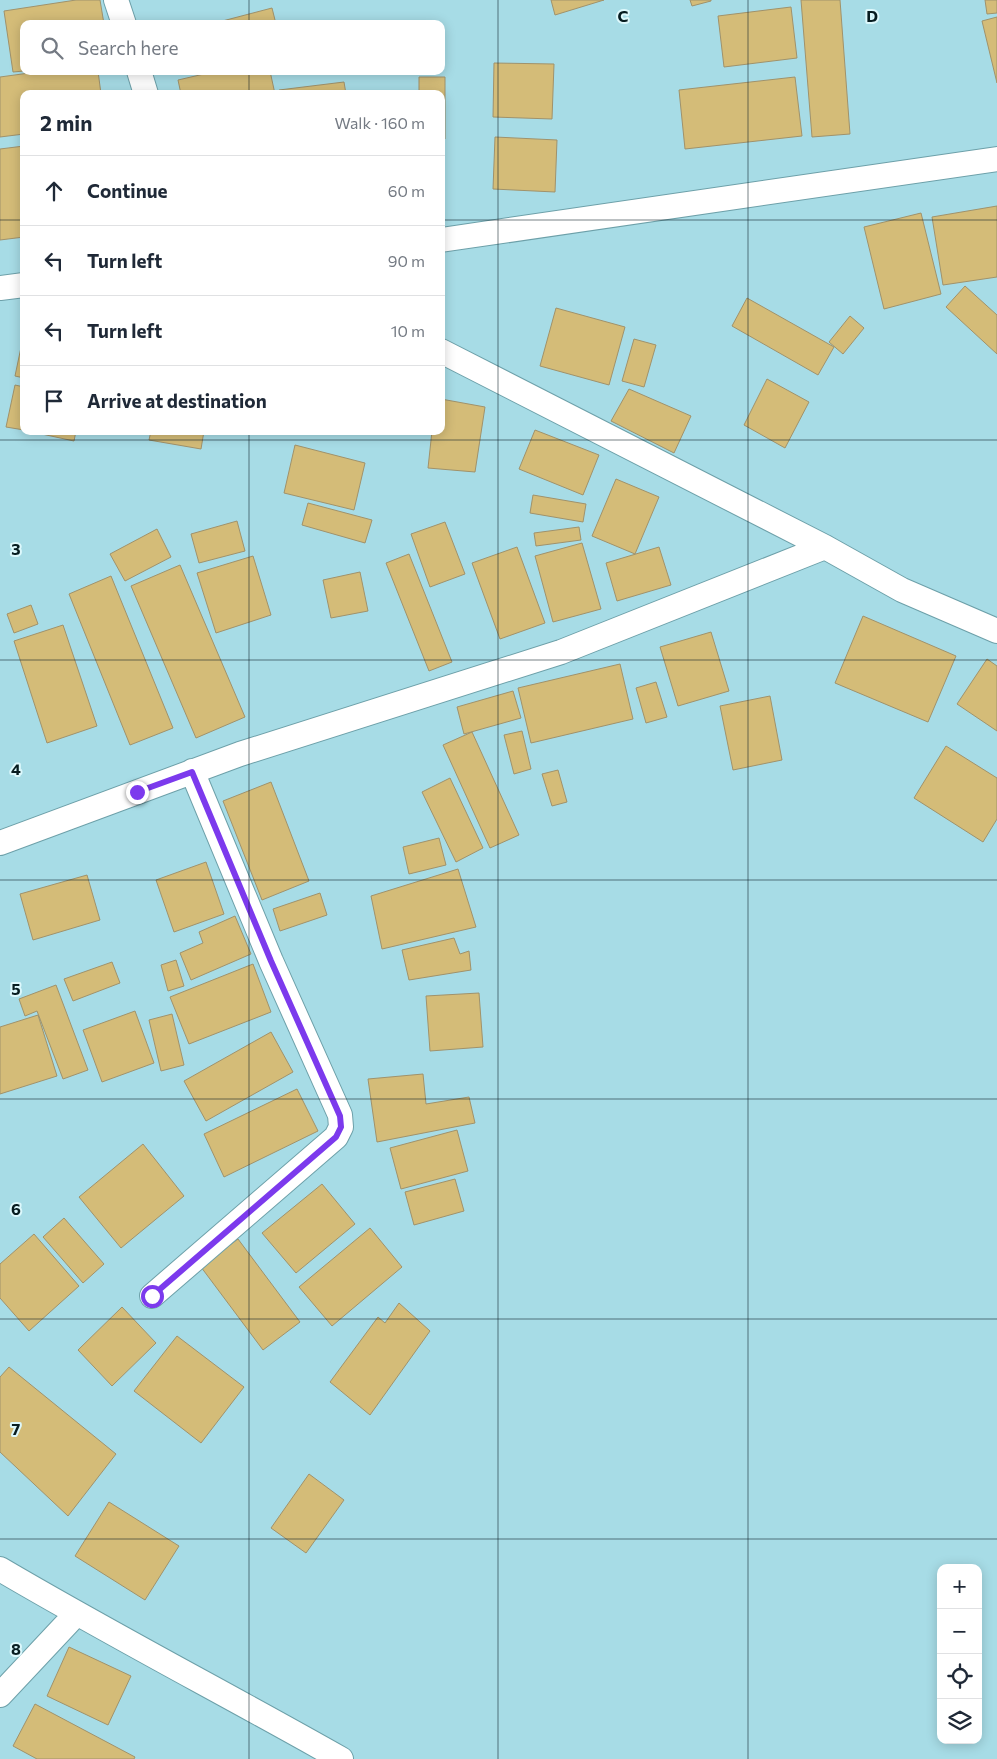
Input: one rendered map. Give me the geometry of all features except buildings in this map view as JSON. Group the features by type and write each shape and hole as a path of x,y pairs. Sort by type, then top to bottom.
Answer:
{"street":[{"path":"116,0 123,20"},
{"path":"140,75 145,90"},
{"path":"445,239 997,159"},
{"path":"0,288 20,286"},
{"path":"445,353 825,547 902,590 997,631"},
{"path":"0,843 240,754 561,652 825,547"},
{"path":"152,1296 336,1137 341,1127 340,1116 271,961 192,772"},
{"path":"0,1569 76,1614 205,1682 341,1759"},
{"path":"0,1695 76,1614"}],"route":[{"path":"137,792 192,772 271,961 340,1116 341,1127 336,1137 152,1296"}]}
